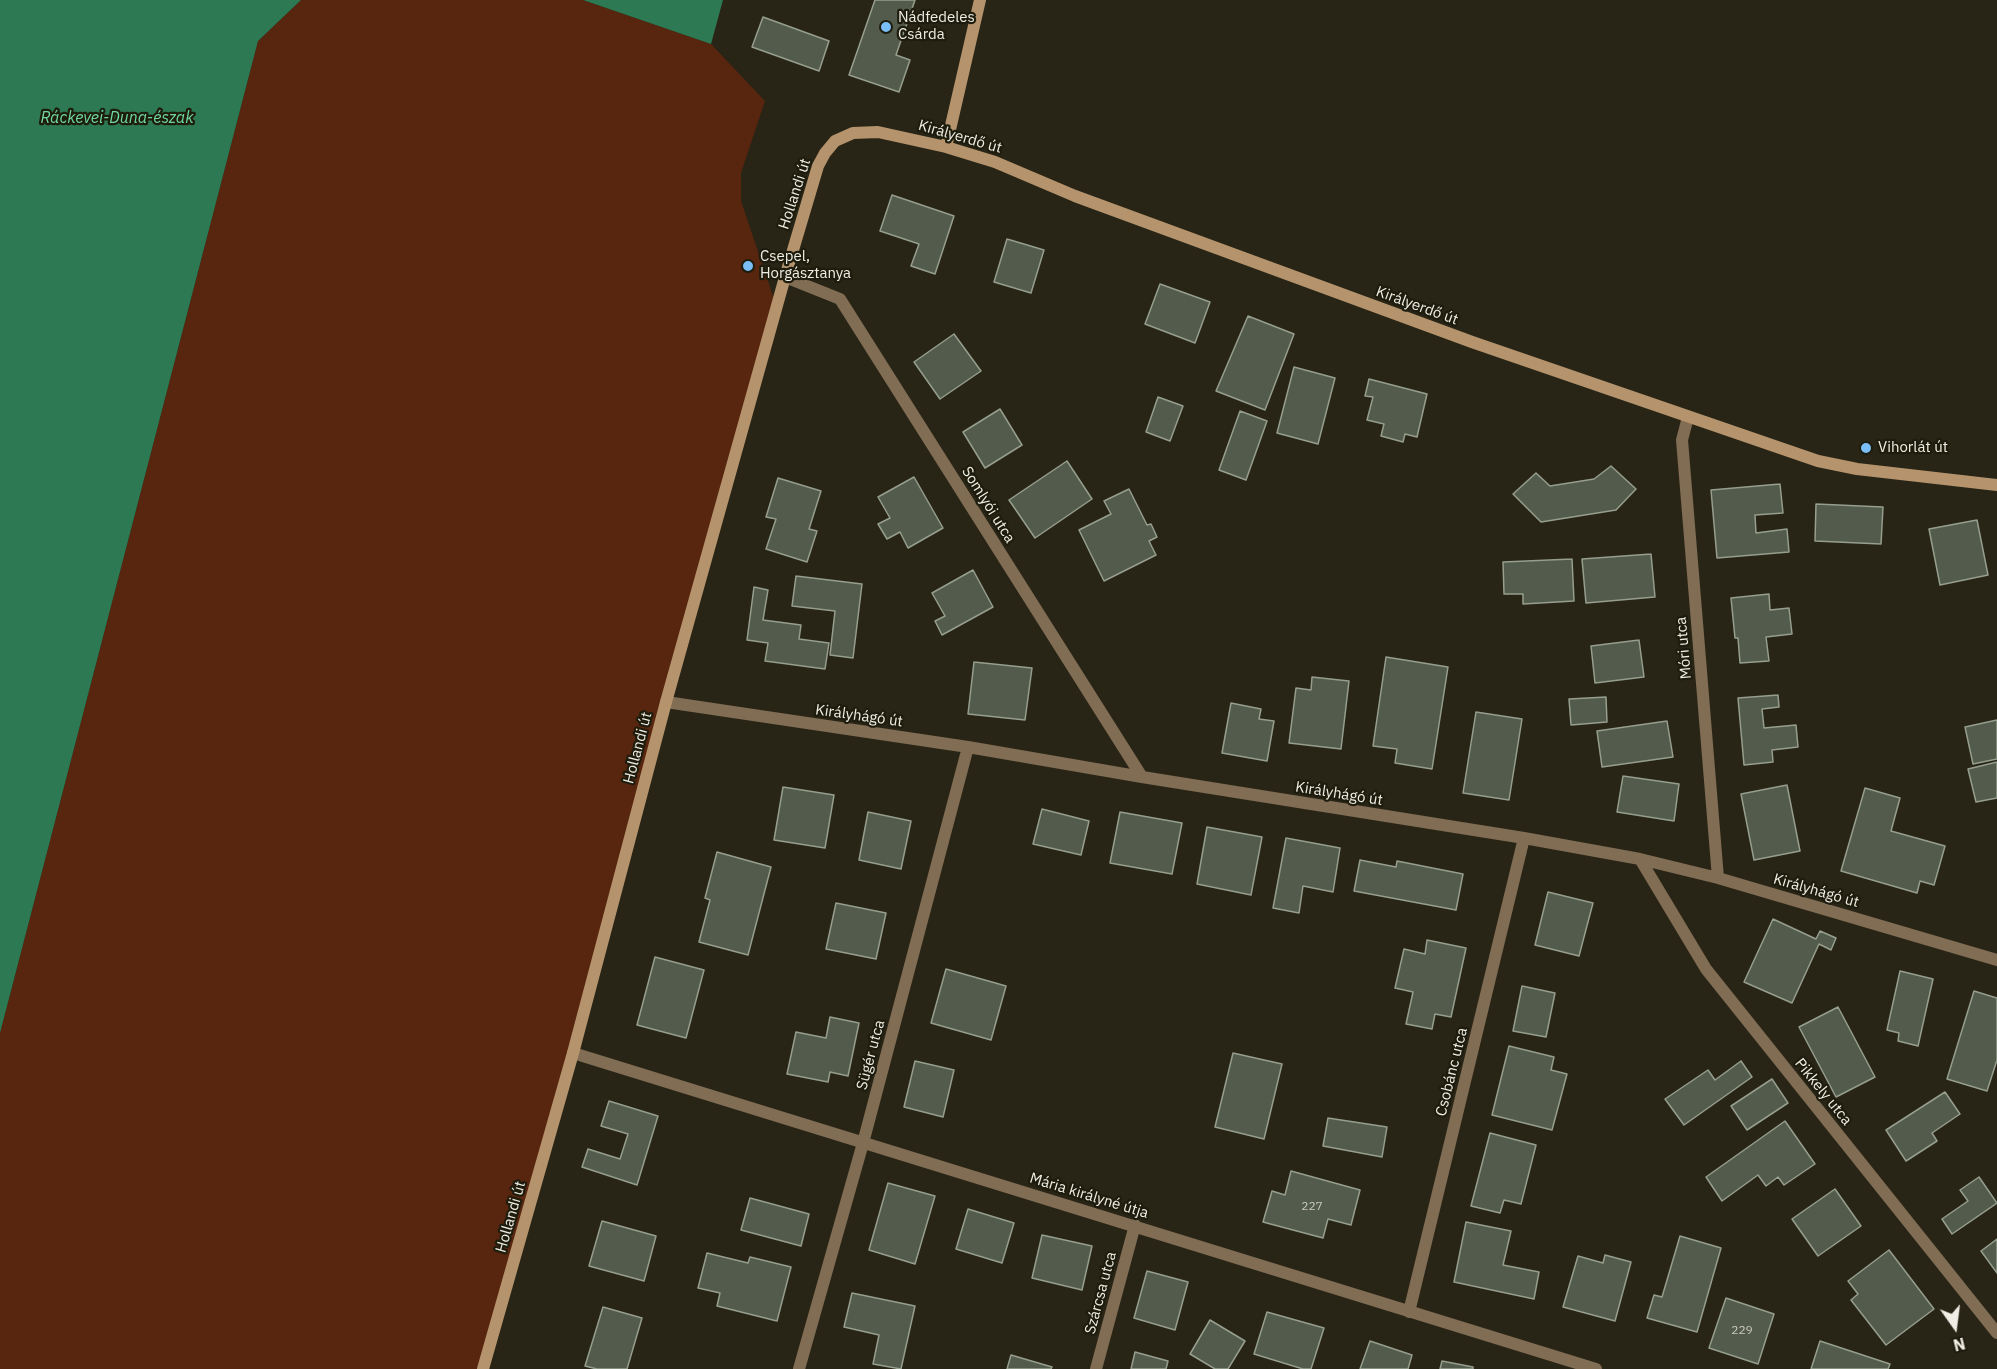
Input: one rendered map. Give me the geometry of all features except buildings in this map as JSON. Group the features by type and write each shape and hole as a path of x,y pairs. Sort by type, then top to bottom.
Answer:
{"street":[{"path":"946,147 980,0"},
{"name":"Királyerdő út","path":"835,141 853,133 878,132 946,147 995,162 1075,196 1461,338 1818,461 1857,469 1997,485"},
{"name":"Hollandi út","path":"483,1369 573,1053 666,702 785,277 818,166 835,141"},
{"name":"Somlyói utca","path":"785,277 840,299 1142,777"},
{"name":"Móri utca","path":"1689,417 1682,440 1718,878"},
{"name":"Királyhágó út","path":"666,702 968,747 1640,859 1718,878 1997,960"},
{"name":"Sügér utca","path":"799,1369 863,1143 968,747"},
{"name":"Csobánc utca","path":"1409,1312 1524,838"},
{"name":"Pikkely utca","path":"1640,859 1706,969 1997,1333"},
{"name":"Mária királyné útja","path":"573,1053 1596,1369"},
{"name":"Szárcsa utca","path":"1095,1369 1135,1225"}],"shaded area":[{"path":"301,0 583,0 711,44 765,101 741,173 741,201 777,308 488,1369 0,1369 0,1033 258,41"}],"water":[{"name":"Ráckevei-Duna-észak","path":"0,0 301,0 258,41 0,1033"},
{"path":"583,0 723,0 711,44"}],"place":[{"name":"Nádfedeles Csárda","path":"886,27"},
{"name":"Csepel, Horgásztanya","path":"748,266"},
{"name":"Vihorlát út","path":"1866,448"}]}
